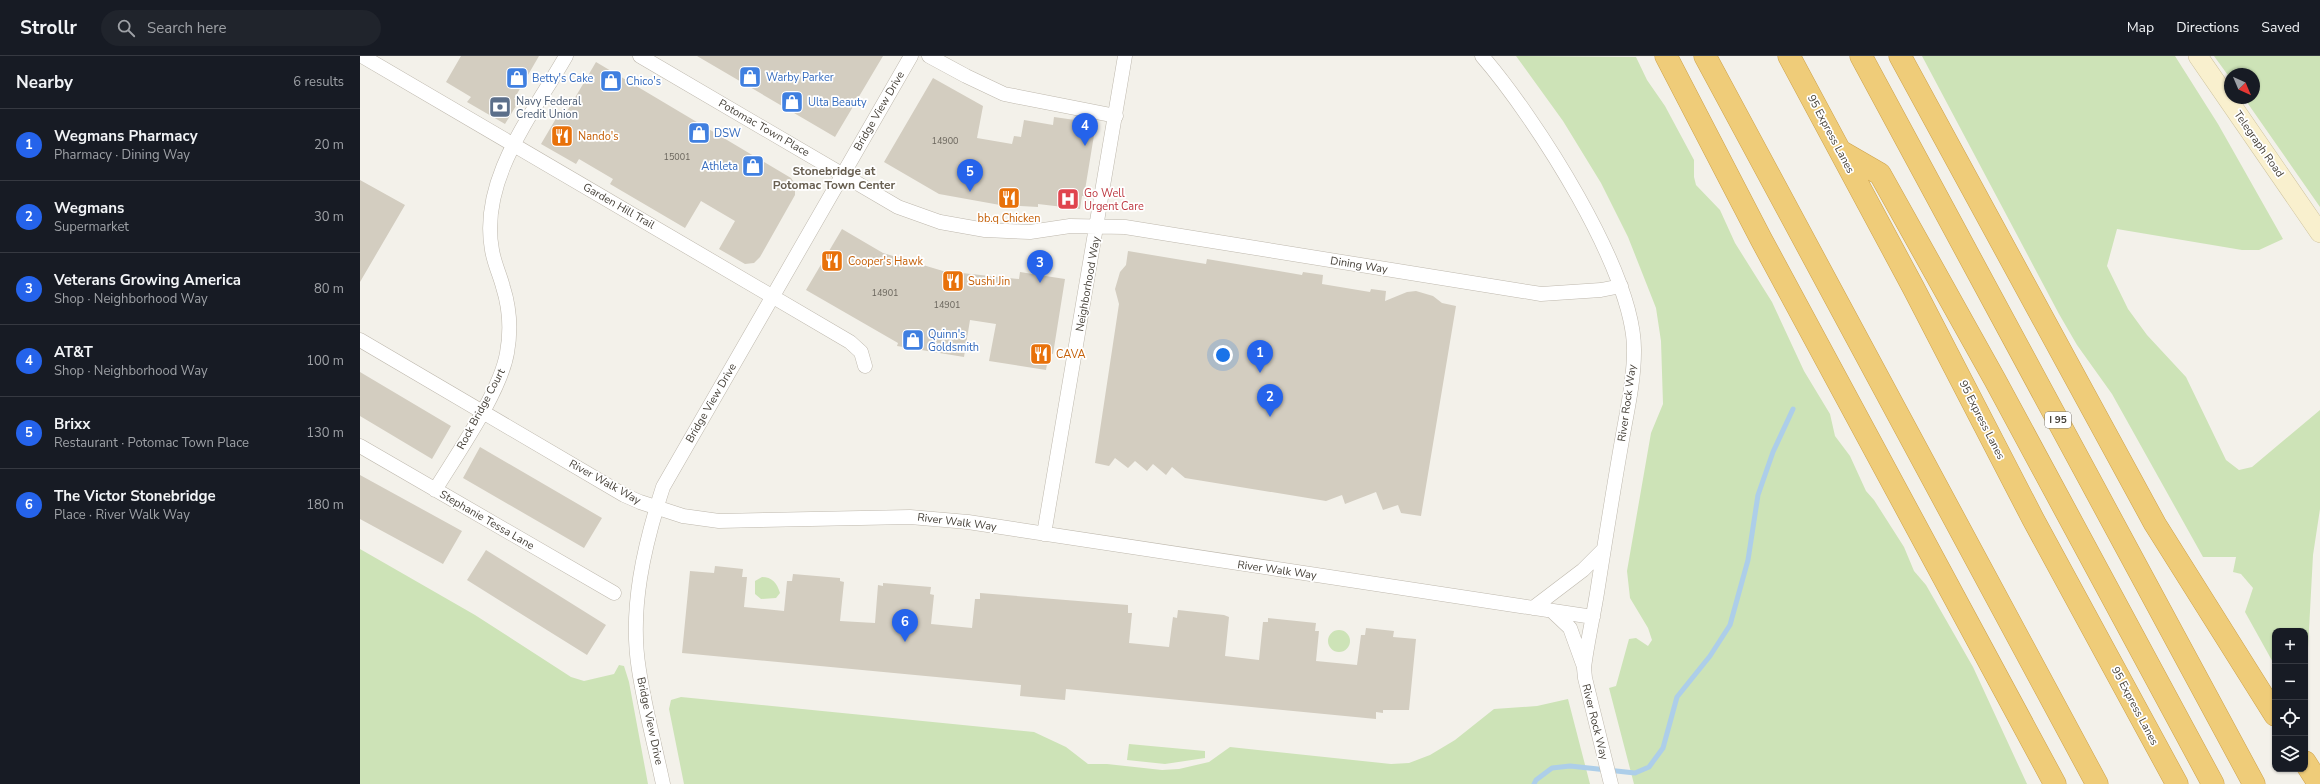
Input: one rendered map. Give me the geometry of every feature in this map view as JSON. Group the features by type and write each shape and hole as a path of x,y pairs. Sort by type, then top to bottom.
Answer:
{"highway":[{"path":"1654,56 1728,174"},
{"path":"1666,56 2055,784"},
{"path":"1705,56 2097,784"},
{"name":"95 Express Lanes","path":"1789,56 1842,152 2033,518 2177,784"},
{"name":"I 95","path":"1861,56 2254,784"},
{"path":"1900,56 2154,524 2272,710"},
{"path":"1842,152 1880,174 1995,380 2213,784"},
{"path":"2308,767 2319,784"}],"street":[{"name":"Garden Hill Trail","path":"362,56 773,296 854,345 861,352 865,366"},
{"name":"Rock Bridge Court","path":"435,490 482,411 501,374 508,349 508,310 492,250 490,230 491,213 496,187 514,145 566,56"},
{"name":"Potomac Town Place","path":"640,56 898,207 940,222 985,230 1030,232 1070,226 1097,227"},
{"name":"Bridge View Drive","path":"663,784 639,670 637,610 646,543 656,508 666,480 911,56"},
{"path":"930,56 966,76 1004,94 1116,116"},
{"name":"Neighborhood Way","path":"1044,534 1125,56"},
{"name":"River Rock Way","path":"1482,56 1526,114 1562,171 1594,229 1621,286 1628,310 1634,351 1630,397 1584,673 1611,784"},
{"name":"Telegraph Road","path":"2198,56 2320,233"},
{"name":"Dining Way","path":"1097,227 1141,229 1524,292 1556,293 1601,290 1621,286"},
{"name":"River Walk Way","path":"360,340 624,495 656,508 683,516 719,521 910,517 968,522 1593,617"},
{"name":"Stephanie Tessa Lane","path":"360,446 614,593"},
{"path":"1533,608 1583,570 1604,549"},
{"path":"1551,611 1570,628 1584,673"}],"green space":[{"path":"1516,56 1636,57 1647,80 1665,106 1694,160 1694,177 1696,185 1720,210 1735,243 1772,302 1804,371 1830,414 1835,436 1850,456 1866,491 1874,500 1904,547 1914,571 1926,585 1973,667 2027,784 1634,784 1609,688 1616,686 1629,639 1636,638 1648,646 1652,640 1648,628 1630,598 1627,571 1651,433 1663,404 1661,341 1656,308 1628,237 1601,183 1563,121"},
{"path":"1922,56 2175,56 2218,124 2283,239 2259,250 2242,250 2117,229 2107,266 2128,309 2147,335 2186,377 2226,460 2239,470 2252,467 2320,410 2320,509 2313,555 2308,648 2308,628 2272,628 2272,661 2245,612 2253,588 2241,574 2233,572 2236,557 2203,557 2112,394 2077,345 2059,314"},
{"path":"2214,56 2320,56 2320,207 2248,104 2260,104 2260,68 2224,68 2224,70"},
{"path":"360,549 475,615 571,677 584,681 614,674 619,665 624,666 629,682 648,784 360,784"},
{"path":"762,577 771,579 776,584 780,593 776,598 761,599 755,594 755,581"},
{"path":"1339,630 1347,633 1350,641 1347,649 1339,652 1331,649 1328,641 1331,633"},
{"path":"681,697 1034,732 1066,747 1088,764 1107,764 1162,770 1179,769 1209,762 1230,747 1391,764 1409,763 1430,755 1455,740 1494,709 1537,706 1568,699 1590,784 684,784 669,709 671,700"},
{"path":"1129,744 1205,751 1205,758 1165,764 1127,760"}],"building":[{"path":"461,56 539,56 514,99 519,101 505,124 467,102 471,97 446,82"},
{"path":"697,56 883,56 835,137"},
{"path":"596,62 791,178 795,184 795,195 760,257 754,263 745,264 719,249 735,221 701,201 685,228 610,184 613,179 579,159 576,164 541,144 561,110 566,113"},
{"path":"933,78 983,106 977,138 1012,144 1014,136 1021,137 1024,120 1053,125 1054,117 1096,123 1084,196 1082,196 1080,209 1038,204 1038,207 1000,205 939,194 884,162"},
{"path":"360,180 405,205 360,282"},
{"path":"842,229 883,253 943,271 1019,279 1020,272 1065,279 1053,354 1049,353 1046,370 989,361 996,324 970,320 964,357 897,346 898,343 806,290"},
{"path":"1128,251 1206,264 1207,259 1302,275 1303,272 1323,275 1322,284 1370,292 1371,289 1386,291 1385,301 1407,292 1416,291 1433,296 1442,303 1456,306 1421,516 1401,513 1398,505 1383,510 1376,492 1345,504 1342,495 1326,501 1185,478 1172,467 1166,475 1153,464 1147,471 1135,461 1128,468 1115,458 1109,466 1095,463 1119,304 1115,289 1120,272 1126,265"},
{"path":"360,372 451,426 432,459 360,416"},
{"path":"480,447 602,518 584,548 463,478"},
{"path":"360,475 462,531 443,564 360,519"},
{"path":"486,550 606,625 587,655 467,580"},
{"path":"715,566 743,569 742,577 747,577 744,607 784,611 787,581 792,581 793,574 840,578 840,581 844,582 840,621 875,623 878,585 883,586 883,583 931,587 930,594 934,595 931,624 972,628 975,599 980,599 980,593 1128,605 1128,613 1132,613 1129,643 1169,647 1173,617 1177,618 1178,610 1224,615 1229,617 1225,656 1259,660 1263,622 1268,622 1268,618 1316,623 1315,631 1319,631 1316,661 1357,665 1361,635 1365,635 1366,628 1394,631 1393,637 1416,639 1409,710 1383,710 1383,713 1376,712 1376,719 1066,689 1065,700 1020,696 1021,685 682,653 690,571 714,573"}],"waterway":[{"path":"1534,784 1536,780 1552,768 1570,766 1635,773 1649,767 1663,748 1677,697 1710,656 1730,625 1748,560 1758,495 1773,452 1793,409"}],"place":[{"name":"Warby Parker","path":"750,77"},
{"name":"Betty's Cake","path":"517,78"},
{"name":"Chico's","path":"611,81"},
{"name":"Ulta Beauty","path":"792,102"},
{"name":"Navy Federal Credit Union","path":"500,107"},
{"name":"DSW","path":"699,133"},
{"name":"Nando's","path":"562,136"},
{"name":"AT&T","path":"1085,146"},
{"name":"Athleta","path":"753,166"},
{"name":"Brixx","path":"970,192"},
{"name":"bb.q Chicken","path":"1009,198"},
{"name":"Go Well Urgent Care","path":"1068,199"},
{"name":"Cooper's Hawk","path":"832,261"},
{"name":"Sushi Jin","path":"953,281"},
{"name":"Veterans Growing America","path":"1040,283"},
{"name":"Quinn's Goldsmith","path":"913,340"},
{"name":"CAVA","path":"1041,354"},
{"name":"Wegmans Pharmacy","path":"1260,373"},
{"name":"Wegmans","path":"1270,417"},
{"name":"The Victor Stonebridge","path":"905,642"}],"district":[{"name":"Stonebridge at Potomac Town Center","path":"834,178"}]}
